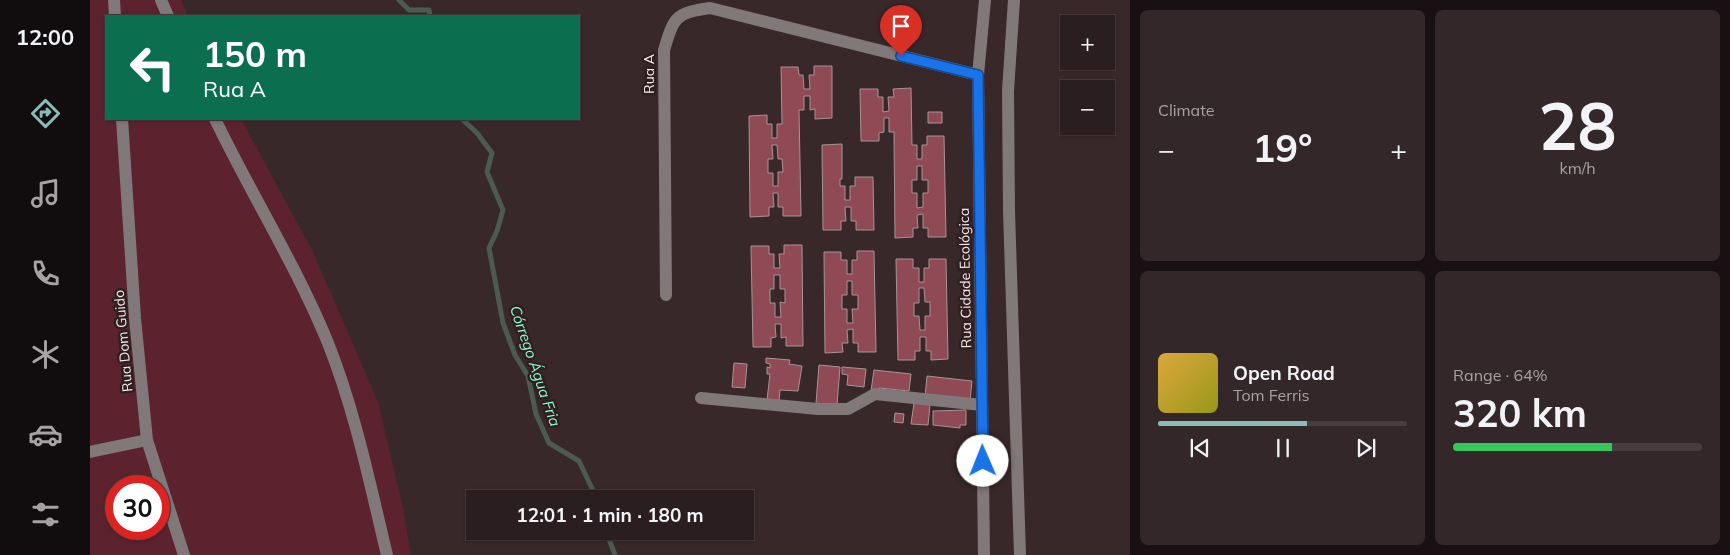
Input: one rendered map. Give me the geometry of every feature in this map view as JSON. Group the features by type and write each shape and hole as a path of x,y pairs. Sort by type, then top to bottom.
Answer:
{"street":[{"path":"114,0 115,15"},
{"path":"161,0 168,15"},
{"name":"Rua Cidade Ecológica","path":"984,555 978,75 985,0"},
{"path":"1014,0 1008,91 1009,211 1020,555"},
{"name":"Rua A","path":"666,295 664,50 674,22 679,16 688,11 710,8 978,75"},
{"name":"Rua Dom Guido","path":"122,120 135,318 147,440 184,555"},
{"path":"216,120 308,297 334,358 365,462 387,555"},
{"path":"701,398 818,409 848,409 875,394 982,405"},
{"path":"90,452 147,440"}],"shaded area":[{"path":"90,0 181,0 188,15 105,15 105,120 242,120 313,252 378,402 403,508 411,555 90,555"}],"building":[{"path":"814,66 832,66 832,118 815,119 815,109 810,110 810,96 804,96 804,110 799,110 801,216 783,216 783,207 778,207 778,193 773,193 774,207 769,207 769,216 750,217 749,116 767,115 767,124 772,124 772,138 777,138 777,124 782,124 781,67 798,67 799,75 803,75 804,89 810,89 809,75 814,75","holes":["772,145 777,145 778,159 782,159 783,172 778,172 778,186 773,186 773,173 768,173 768,159 773,159"]},
{"path":"911,88 912,145 917,145 917,159 922,159 922,145 927,145 927,136 944,136 946,237 928,237 928,228 923,228 923,214 917,215 918,228 913,228 913,237 895,238 894,132 889,132 889,118 884,118 884,132 879,133 879,141 861,141 860,89 878,89 878,97 883,97 883,112 889,111 888,97 894,97 893,89","holes":["917,166 922,166 922,180 928,180 928,193 923,193 923,207 917,208 917,193 912,193 912,180 917,180"]},
{"path":"928,112 942,112 942,123 928,123"},
{"path":"842,144 842,179 840,179 840,186 845,186 845,200 850,200 850,186 855,186 855,177 873,177 874,230 856,230 856,221 851,221 851,207 845,207 846,221 841,221 841,230 823,230 822,145"},
{"path":"784,245 802,245 803,346 786,346 786,337 781,338 781,324 775,324 776,337 771,338 771,347 753,347 751,246 769,246 769,254 774,254 774,268 780,268 779,254 784,254","holes":["774,275 780,275 780,289 785,289 785,303 780,302 781,317 775,317 775,303 770,303 770,289 774,289"]},
{"path":"857,251 874,251 876,352 858,352 858,343 853,343 853,329 847,330 848,343 842,343 843,352 825,353 824,252 841,252 841,260 847,260 847,274 852,274 852,260 857,260","holes":["847,281 852,281 852,295 858,295 858,309 852,309 853,323 847,323 847,309 842,309 842,295 847,295"]},
{"path":"896,259 913,259 913,268 919,268 919,282 924,282 924,268 929,268 929,259 946,259 948,359 931,360 931,351 926,351 926,337 920,337 920,351 915,351 915,360 898,360","holes":["919,288 924,288 925,302 930,302 930,316 925,316 925,330 920,330 919,316 914,316 914,303 919,303"]},
{"path":"766,358 790,360 789,364 802,366 798,391 780,390 779,401 767,400 770,374 767,374 767,367 770,368 770,364 766,363"},
{"path":"734,363 747,364 745,388 732,387"},
{"path":"819,365 840,367 837,405 816,404"},
{"path":"842,367 866,369 864,387 847,385 848,375 842,374"},
{"path":"874,370 911,374 909,391 879,388 879,392 871,391"},
{"path":"927,376 972,381 970,401 925,397"},
{"path":"914,403 930,405 928,425 911,424"},
{"path":"966,410 966,425 960,425 960,428 933,425 933,411"},
{"path":"895,413 904,414 903,423 894,422"}],"waterway":[{"name":"Córrego Água Fria","path":"399,0 409,10 429,10 430,15"},
{"name":"Córrego Água Fria","path":"463,120 477,133 492,153 487,172 503,210 497,231 489,248 503,323 515,355 528,376 536,414 549,443 579,461 593,490"},
{"name":"Córrego Água Fria","path":"609,540 615,555"}],"route":[{"path":"901,56 978,75 983,461"}]}
